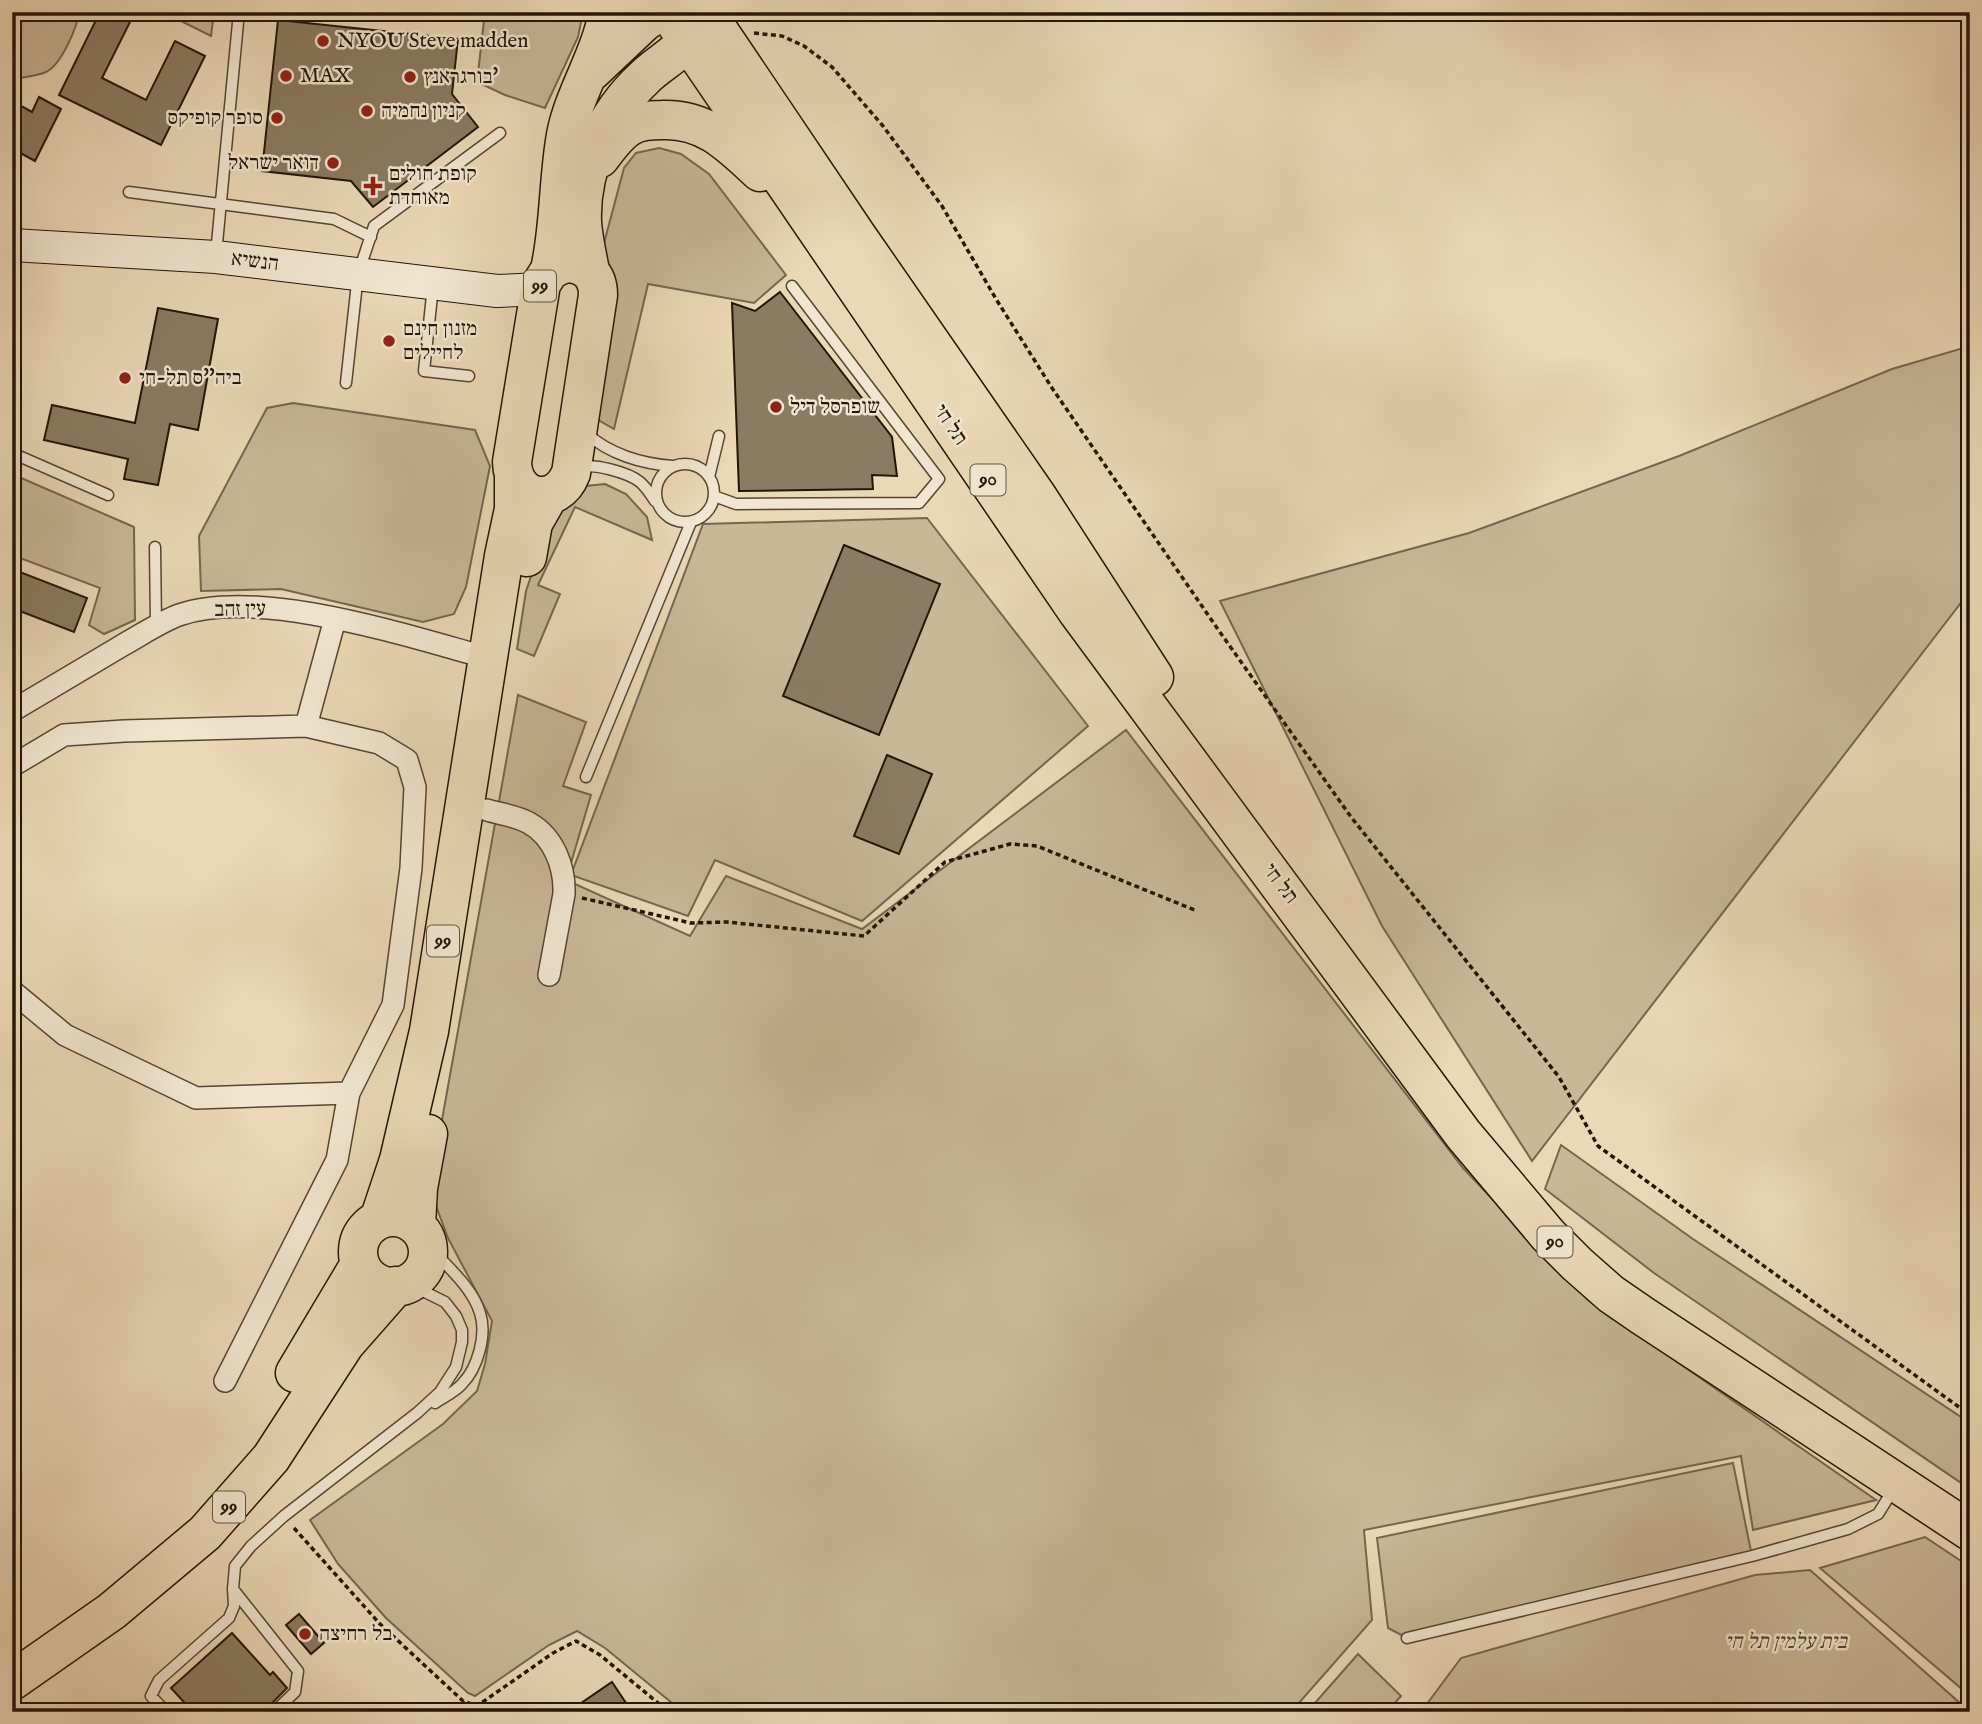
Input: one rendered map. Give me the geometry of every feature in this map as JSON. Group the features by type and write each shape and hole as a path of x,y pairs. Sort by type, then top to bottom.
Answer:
{"highway":[{"path":"581,87 608,12"},
{"name":"99","path":"12,1650 135,1564 212,1491 244,1452 273,1409 360,1264 359,1243 370,1225 379,1220 399,1160 429,1031 504,556 514,509 512,462 542,291 557,241 566,136 581,87 596,65 659,12"},
{"name":"99","path":"12,1681 111,1611 205,1533 271,1458 345,1344 402,1285 417,1277 424,1267 427,1256 421,1235 422,1160 460,974 533,523 560,484 579,422 598,295 598,286 590,271 582,223 584,191 593,155 608,120 626,95 697,24"},
{"name":"תל חי","path":"697,24 805,213 1077,611 1300,911"},
{"name":"תל חי","path":"697,24 1113,611 1300,911"},
{"path":"588,174 613,142 630,127 649,120 671,119 700,124 724,139 805,213"},
{"name":"99","path":"542,291 565,262 582,265 590,271"},
{"path":"514,476 523,489 532,495 560,484"},
{"name":"90","path":"1300,911 1463,1134 1539,1224 1577,1264 1611,1294 1643,1317 1970,1531"},
{"path":"379,1220 398,1217 421,1235"},
{"path":"360,1264 374,1281 385,1286 402,1285"}],"street":[{"name":"הנשיא","path":"12,245 216,257 497,291 542,291"},
{"name":"עין זהב","path":"12,711 156,626 180,615 229,606 293,611 375,627 488,658"},
{"path":"306,726 335,619"},
{"path":"12,766 64,735 306,726 379,743 407,760 415,787 411,868 393,1005 349,1093 337,1160 225,1381"},
{"path":"486,810 529,823 542,833 559,858 565,884 549,975"},
{"path":"12,991 65,1035 196,1098 349,1093"}],"lane":[{"path":"216,257 239,12"},
{"path":"346,383 358,274 374,226 500,133"},
{"path":"129,192 334,219 371,237"},
{"path":"433,283 424,371 469,376"},
{"path":"715,496 736,504 919,503 939,479 792,286"},
{"path":"560,484 585,465 600,466 640,482 662,512 671,520 681,523 701,519 709,512 715,496 709,477 702,469 683,464 652,465 601,447 585,433 579,422"},
{"path":"709,477 719,436"},
{"path":"12,453 108,495"},
{"path":"657,503 657,483 664,472 673,466"},
{"path":"586,777 691,523"},
{"path":"155,547 156,626"},
{"path":"417,1413 463,1384 473,1368 481,1344 481,1314 472,1297 421,1235"},
{"path":"166,1712 151,1696 159,1680 229,1618 234,1606 235,1566 251,1546 284,1516 417,1413 440,1392 456,1367 462,1330 456,1316 445,1303 402,1285"},
{"path":"1408,1638 1752,1556 1848,1529 1878,1514 1896,1484"},
{"path":"233,1589 298,1671 295,1692 274,1712"}],"path":[{"path":"697,24 746,34 764,32 782,36 804,46 832,67 883,126 942,206 1052,388 1217,628 1351,817 1559,1077 1598,1146 1970,1415"},
{"path":"564,894 691,923 727,922 864,936 945,862 1010,844 1037,846 1197,911"},
{"path":"284,1516 380,1624 463,1701 477,1706 554,1653 576,1642 600,1655 669,1712"},
{"path":"463,1701 463,1712"}],"green space":[{"path":"12,12 79,12 67,45 57,62 46,72 12,80"},
{"path":"163,12 214,12 211,36"},
{"path":"485,12 583,12 578,37 545,108 505,95 477,82"},
{"path":"659,148 681,154 709,174 786,275 754,303 648,284 614,429 600,421 593,410 603,247 624,168 636,153"},
{"path":"1970,346 1970,591 1532,1161 1382,926 1220,601 1469,533 1679,456 1892,369"},
{"path":"293,403 475,430 490,466 466,587 454,614 423,622 281,589 201,591 199,536 267,408"},
{"path":"12,474 134,527 135,620 104,634 89,625 100,588 12,555"},
{"path":"605,484 626,494 647,517 652,540 575,507 538,585 560,594 534,656 517,649 526,591 543,541 562,502 585,486"},
{"path":"927,518 1088,726 862,921 715,860 688,916 571,875 703,524"},
{"path":"518,695 586,722 563,786 591,795 566,880 690,936 726,876 862,929 1126,730 1463,1168 1588,1300 1876,1500 1753,1530 1741,1456 1364,1530 1372,1620 1291,1712 683,1712 605,1648 577,1631 549,1645 475,1696 468,1693 386,1618 338,1564 310,1520 443,1424 477,1391 485,1364 492,1321 448,1238 435,1203 442,1120"},
{"path":"1561,1145 1693,1239 1970,1423 1970,1489 1654,1273 1545,1189"},
{"path":"1733,1463 1752,1556 1407,1638 1388,1628 1377,1538"},
{"path":"1925,1537 1970,1567 1970,1696 1820,1568"},
{"name":"בית עלמין תל חי","path":"1810,1570 1970,1712 1421,1712 1461,1658 1755,1575"},
{"path":"1358,1654 1401,1696 1387,1712 1307,1712"}],"building":[{"path":"100,12 115,12 131,20 102,78 146,100 175,41 205,56 161,145 59,95"},
{"name":"קניון נחמיה","path":"278,20 458,39 452,94 478,127 373,207 351,181 262,171"},
{"path":"39,97 61,109 35,161 15,150 21,138 12,133 12,101 32,112"},
{"path":"780,292 892,437 897,476 872,475 873,489 739,491 732,303 755,311"},
{"path":"158,308 218,319 198,430 170,424 158,485 124,479 128,459 44,440 52,405 135,423"},
{"path":"844,545 940,584 879,735 783,696"},
{"path":"12,569 87,598 74,632 12,608"},
{"path":"887,755 932,774 899,854 854,836"},
{"name":"בל רחיצה","path":"299,1614 324,1643 311,1654 286,1625"},
{"path":"232,1633 270,1675 273,1672 287,1688 266,1712 193,1712 171,1688"},
{"path":"612,1682 632,1712 568,1712"}],"place":[{"name":"NYOU Steve madden","path":"323,41"},
{"name":"MAX","path":"286,76"},
{"name":"בורגראנץ'","path":"410,77"},
{"name":"קניון נחמיה","path":"367,111"},
{"name":"סופר קופיקס","path":"277,118"},
{"name":"דואר ישראל","path":"333,163"},
{"name":"קופת חולים מאוחדת","path":"373,186"},
{"name":"מזנון חינם לחיילים","path":"389,341"},
{"name":"ביה''ס תל-חי","path":"125,378"},
{"name":"שופרסל דיל","path":"776,407"},
{"name":"בל רחיצה","path":"305,1634"}]}
